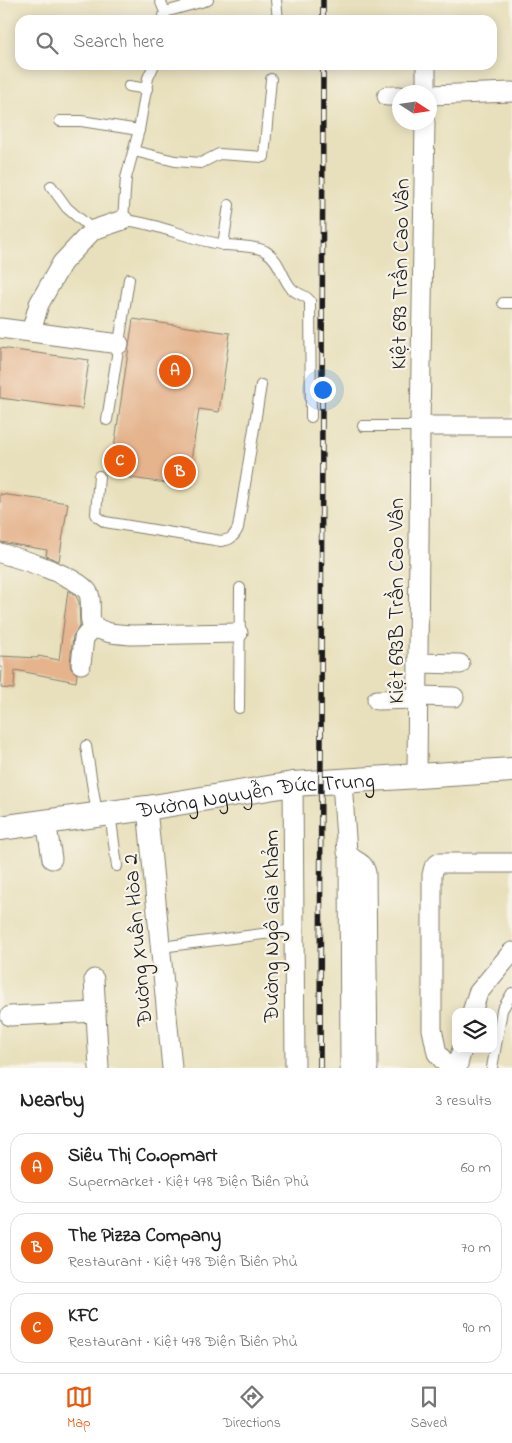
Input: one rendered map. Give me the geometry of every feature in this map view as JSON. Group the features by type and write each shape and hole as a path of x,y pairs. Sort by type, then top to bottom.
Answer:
{"street":[{"path":"426,70 426,85"},
{"path":"437,95 512,92"},
{"name":"Kiệt 693 Trần Cao Vân","path":"420,426 425,130"},
{"path":"31,332 39,304 62,263 93,230 123,220"},
{"path":"0,328 119,344"},
{"path":"420,426 512,426"},
{"name":"Kiệt 693B Trần Cao Vân","path":"417,775 420,426"},
{"path":"0,554 60,574 81,584 88,592 91,622 94,626 107,632 132,635 238,634"},
{"path":"81,664 84,638 94,626"},
{"path":"418,663 460,664"},
{"path":"377,700 454,697"},
{"name":"Đường Nguyễn Đức Trung","path":"0,828 147,808 293,784 512,770"},
{"path":"342,782 346,846 349,856 350,1068"},
{"name":"Đường Ngô Gia Khảm","path":"293,784 295,1068"},
{"name":"Đường Xuân Hòa 2","path":"147,808 172,1068"},
{"path":"46,821 52,859"},
{"path":"349,856 363,865 366,873 368,1068"},
{"path":"450,1068 437,1053 432,1029 432,875 434,867 440,863 512,863"},
{"path":"473,1008 478,992 512,952"},
{"path":"94,978 99,1068"},
{"path":"10,1016 96,1012"},
{"path":"457,1068 461,1053"}],"lane":[{"path":"160,0 164,15"},
{"path":"167,15 208,0"},
{"path":"276,0 278,15"},
{"path":"152,70 148,78 139,130 126,178 123,220 149,224 203,242 256,248 276,259 290,286 296,293 307,297 310,301 311,416"},
{"path":"134,151 175,161 201,163 219,154 264,157 271,79"},
{"path":"129,86 147,89"},
{"path":"60,122 82,121 139,130"},
{"path":"50,186 67,208 93,230"},
{"path":"223,245 229,206"},
{"path":"107,420 129,279"},
{"path":"99,476 96,514 105,522 221,542 234,537 238,528 261,384"},
{"path":"363,426 420,426"},
{"path":"240,588 238,634 240,708"},
{"path":"86,746 117,866"},
{"path":"161,947 294,930"},
{"path":"492,1068 502,1010 512,993"}],"building":[{"path":"133,319 230,333 219,412 199,409 187,486 110,475"},
{"path":"0,348 89,360 82,409 0,398"},
{"path":"0,494 68,503 59,561 46,556 47,550 0,542"},
{"path":"68,590 76,596 79,602 80,625 73,636 70,663 71,669 77,674 76,682 15,670 14,689 1,688 2,667 0,667 0,656 38,658 38,656 59,660"}],"railway":[{"path":"323,0 323,15"},
{"path":"320,1068 323,70"}],"place":[{"name":"Siêu Thị Co.opmart","path":"175,371"},
{"name":"KFC","path":"120,461"},
{"name":"The Pizza Company","path":"180,472"}]}
